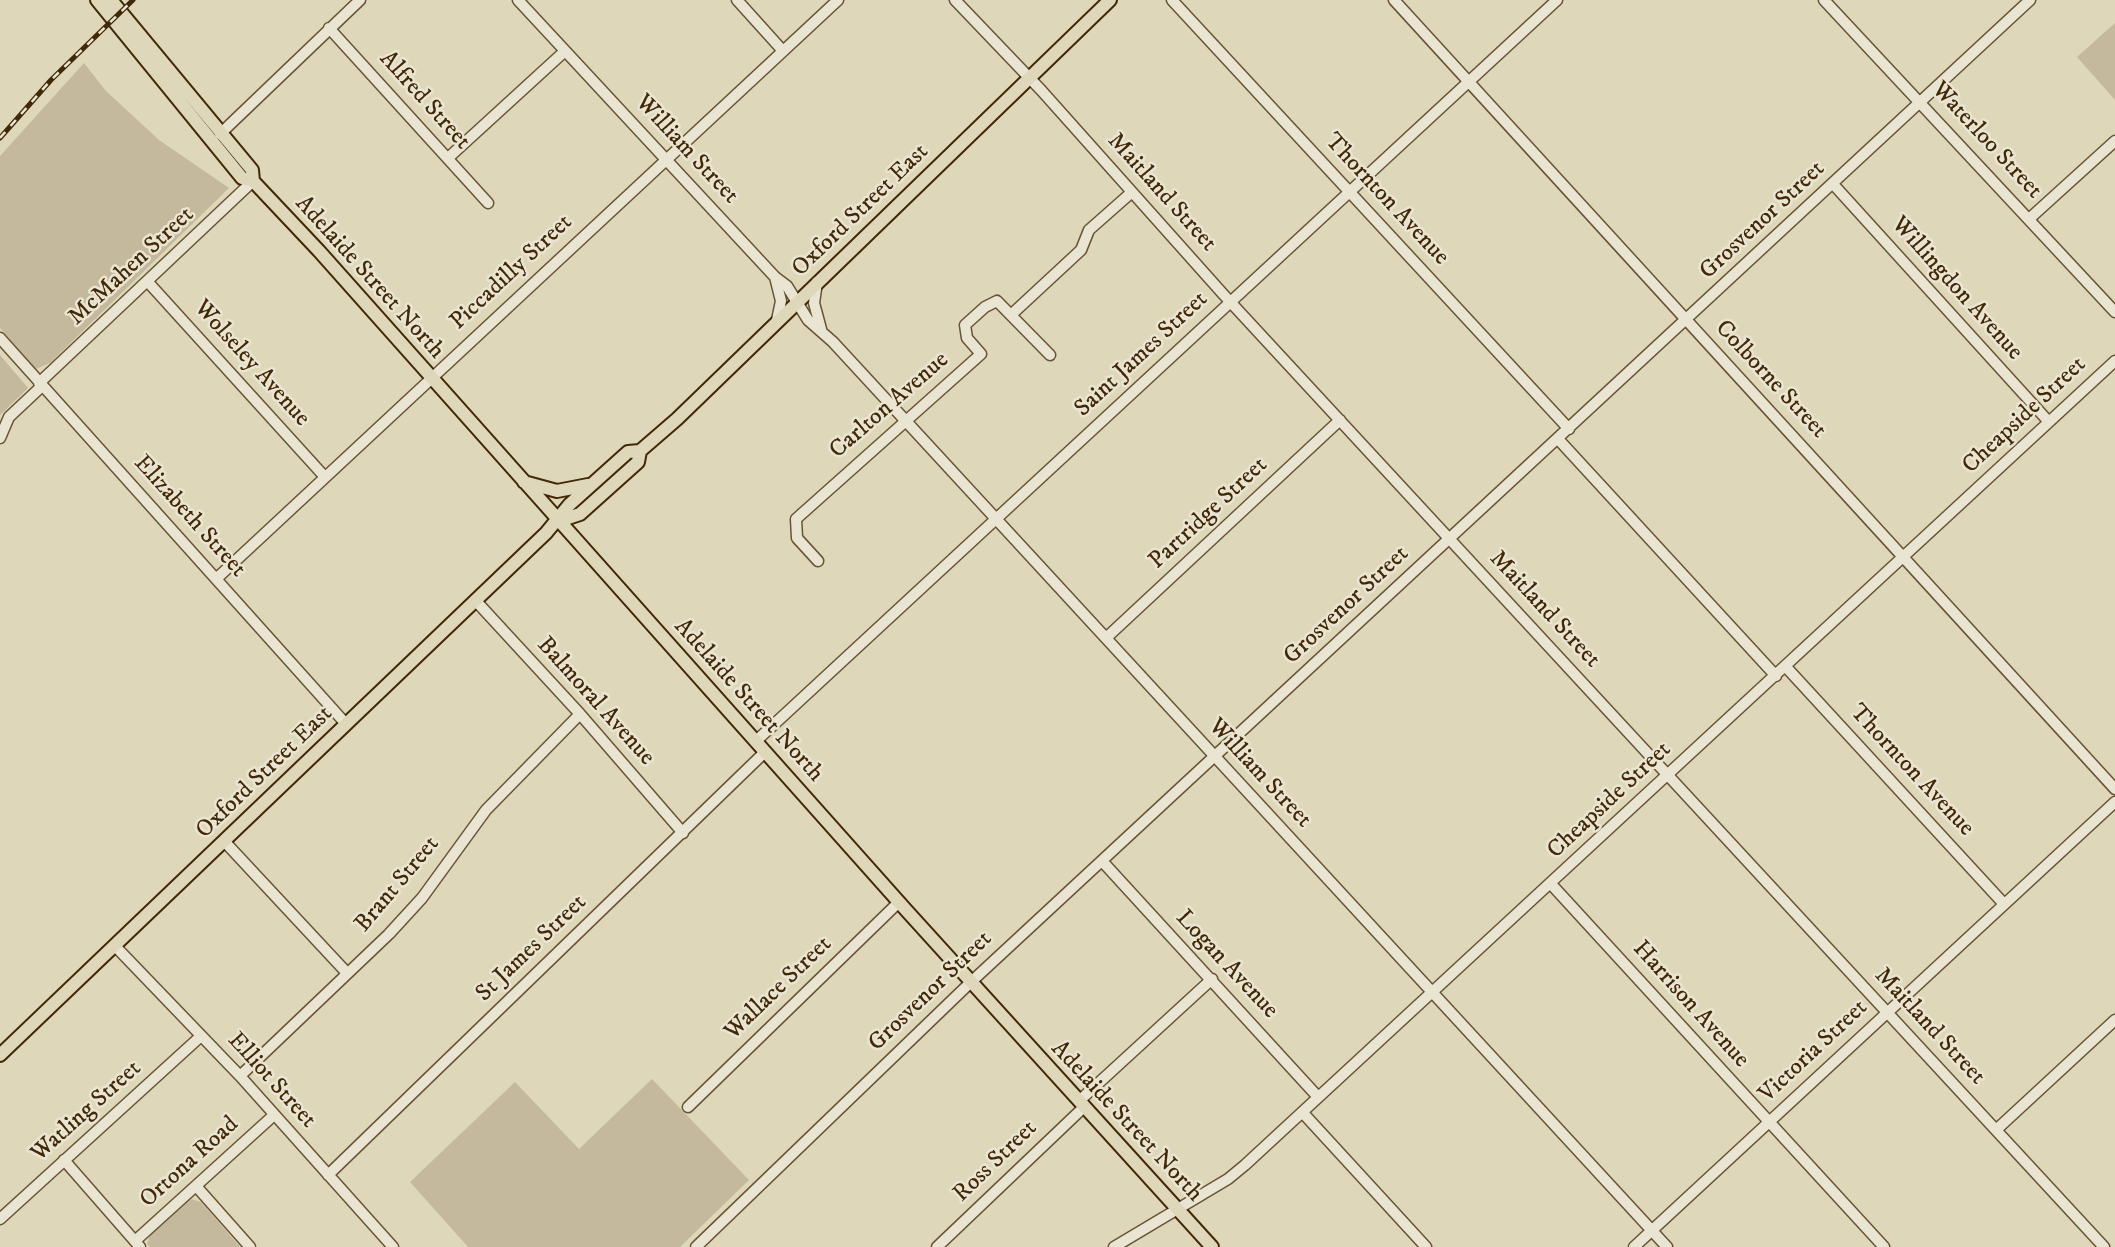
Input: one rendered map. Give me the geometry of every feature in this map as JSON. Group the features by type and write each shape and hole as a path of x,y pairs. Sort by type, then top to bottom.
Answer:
{"main road":[{"name":"Adelaide Street North","path":"97,0 242,178 253,181 319,251 899,902 1212,1247"},
{"name":"Adelaide Street North","path":"111,0 251,170 253,181"},
{"name":"Oxford Street East","path":"559,521 580,514 638,462 640,452 1110,0"},
{"name":"Oxford Street East","path":"0,1055 559,521 569,505 628,452 640,452"},
{"path":"524,482 561,491 594,483"}],"street":[{"path":"220,134 360,0"},
{"name":"William Street","path":"517,0 775,277 787,286 808,320 821,329 1667,1247"},
{"path":"737,0 783,51"},
{"name":"Piccadilly Street","path":"216,579 838,0"},
{"name":"Maitland Street","path":"955,0 1668,776 2106,1247"},
{"name":"Thornton Avenue","path":"1172,0 1569,429"},
{"name":"Colborne Street","path":"1394,0 2115,789"},
{"name":"Saint James Street","path":"756,741 1557,0"},
{"name":"Waterloo Street","path":"1824,0 2115,312"},
{"name":"Grosvenor Street","path":"696,1247 971,982 2030,0"},
{"name":"Alfred Street","path":"329,28 488,203"},
{"path":"447,158 565,51"},
{"path":"2029,219 2115,141"},
{"name":"McMahen Street","path":"0,438 9,417 41,384 253,181"},
{"name":"Willingdon Avenue","path":"1832,184 2049,422"},
{"path":"1050,355 1012,314 1081,250 1089,230 1132,192"},
{"path":"775,277 781,301 777,320"},
{"name":"Wolseley Avenue","path":"147,281 324,476"},
{"path":"817,282 814,303 821,329"},
{"name":"Carlton Avenue","path":"818,561 797,538 796,519 981,354 967,338 965,325 985,307 997,301 1012,314"},
{"name":"Elizabeth Street","path":"0,338 346,724"},
{"name":"Cheapside Street","path":"1114,1247 1231,1177 2115,362"},
{"name":"Partridge Street","path":"1106,638 1340,420"},
{"path":"1558,439 1776,676"},
{"name":"Balmoral Avenue","path":"475,600 580,714 683,833"},
{"name":"Thornton Avenue","path":"1786,667 2004,904"},
{"name":"Brant Street","path":"240,1076 422,898 492,803 580,714"},
{"name":"St James Street","path":"328,1175 765,752"},
{"name":"Victoria Street","path":"1634,1247 2115,802"},
{"path":"224,841 347,973"},
{"name":"Logan Avenue","path":"1102,862 1318,1097"},
{"name":"Harrison Avenue","path":"1551,884 1884,1247"},
{"name":"Wallace Street","path":"688,1107 899,902"},
{"name":"Elliot Street","path":"115,946 240,1076 393,1247"},
{"name":"Ross Street","path":"937,1247 1212,979"},
{"path":"1996,1130 2115,1020"},
{"name":"Watling Street","path":"0,1219 201,1036"},
{"path":"1303,1112 1426,1247"},
{"name":"Ortona Road","path":"137,1244 274,1115"},
{"path":"64,1160 137,1244"},
{"path":"196,1186 250,1247"},
{"path":"2106,1247 2115,1240"}],"shaded area":[{"path":"2115,23 2115,100 2077,57"},
{"path":"84,63 106,91 159,140 229,188 50,363 36,369 0,328 0,156"},
{"path":"0,355 28,388 0,415"},
{"path":"652,1079 749,1180 680,1247 468,1247 410,1182 515,1082 579,1149"},
{"path":"191,1199 201,1202 240,1247 150,1247 147,1244 150,1235"}],"railway":[{"path":"0,138 51,80 133,0"}]}
